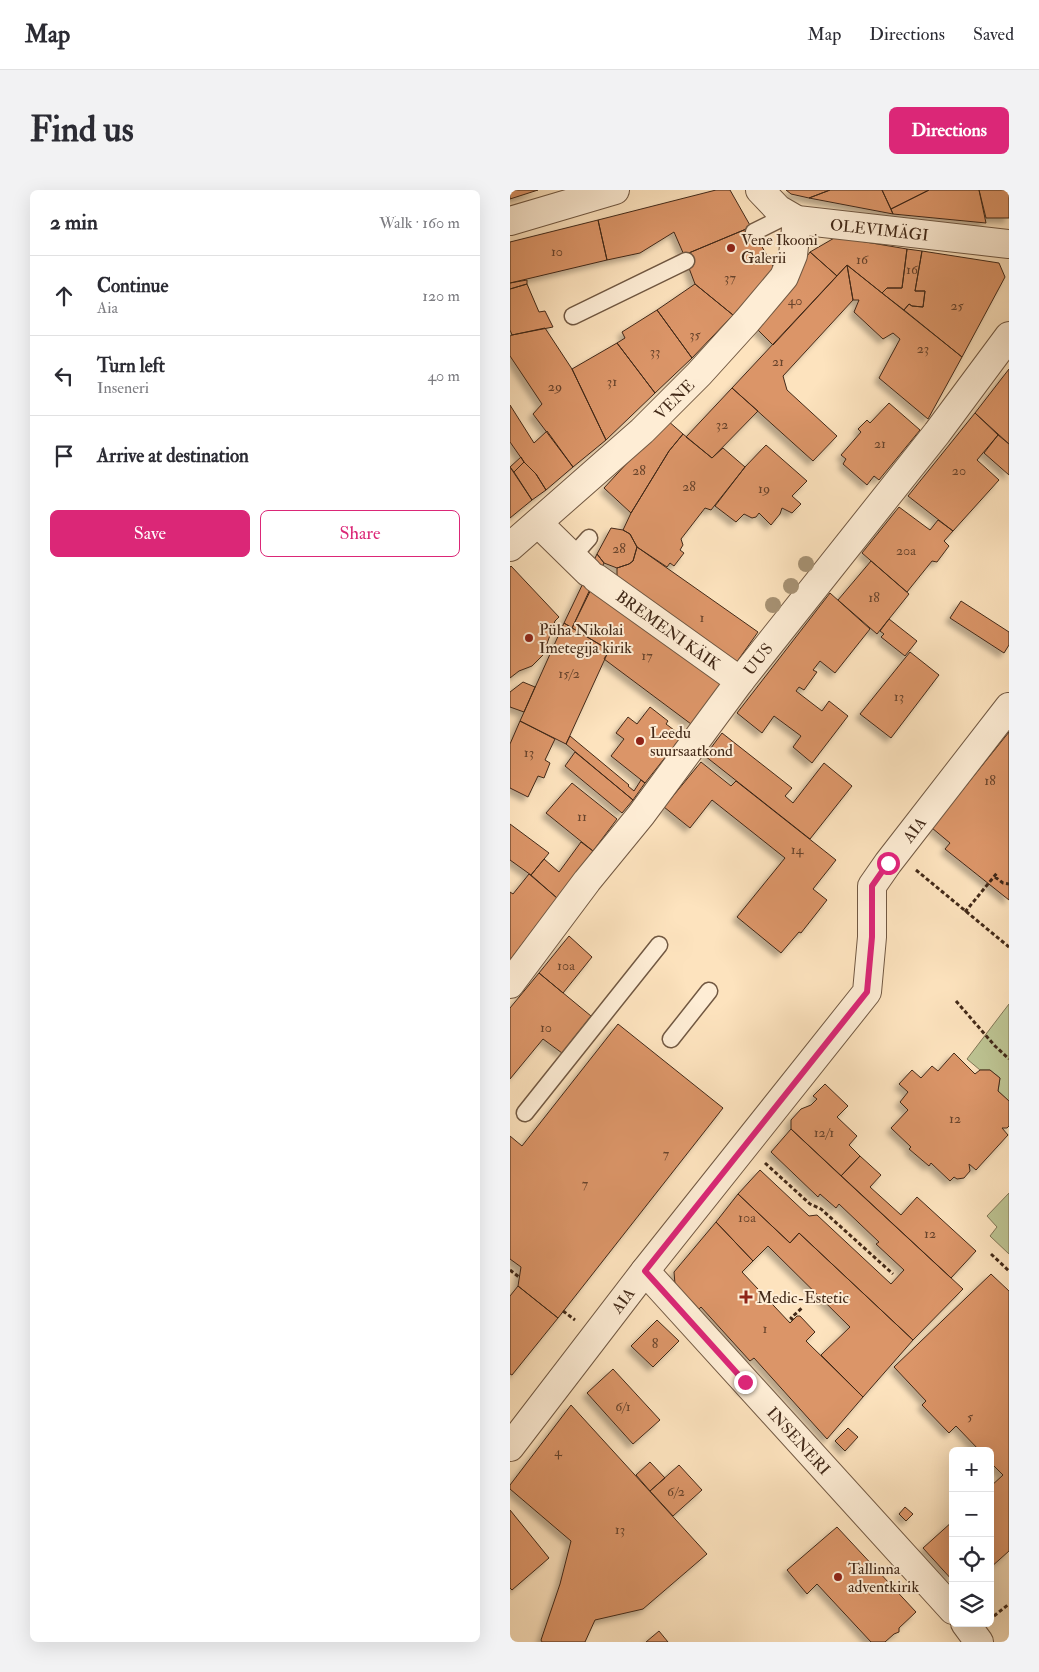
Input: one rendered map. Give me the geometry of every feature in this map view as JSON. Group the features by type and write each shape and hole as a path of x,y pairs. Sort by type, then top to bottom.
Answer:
{"street":[{"path":"510,221 615,190"},
{"path":"760,190 778,209 793,218"},
{"name":"OLEVIMÄGI","path":"793,218 1009,244"},
{"name":"VENE","path":"510,548 642,431 699,374 747,321 784,276 792,255 793,218"},
{"name":"UUS","path":"510,984 587,881 646,809 740,681 938,432 1009,336"},
{"name":"BREMENI KÄIK","path":"538,523 740,681"},
{"name":"AIA","path":"510,1447 645,1271 867,992 872,937 872,886 1009,707"},
{"name":"INSENERI","path":"645,1271 949,1606"},
{"path":"968,1627 979,1642"}],"lane":[{"path":"754,232 793,218"},
{"path":"573,316 686,261"},
{"path":"525,1114 659,945"},
{"path":"670,1039 709,991"}],"path":[{"path":"896,853 964,912 1009,947"},
{"path":"964,912 996,875 1002,883 1009,884"},
{"path":"956,1001 995,1046 1009,1059"},
{"path":"746,1145 810,1204 821,1209 892,1274"},
{"path":"991,1254 1009,1271"},
{"path":"510,1270 519,1277"},
{"path":"793,1320 791,1318 803,1307"},
{"path":"994,1615 1009,1604"}],"green space":[{"path":"1009,1004 1009,1101 998,1091 1000,1078 990,1070 980,1070 967,1059"},
{"path":"1009,1193 1009,1254 990,1236 997,1227 987,1216"}],"building":[{"path":"510,190 538,190 510,199"},
{"path":"716,190 730,190 751,227 684,255 674,232 640,253 607,260 598,220"},
{"path":"786,190 830,190 809,198 791,194"},
{"path":"830,190 882,190 893,214 809,198"},
{"path":"882,190 929,190 891,209"},
{"path":"929,190 979,190 986,223 893,214 891,209"},
{"path":"979,190 1009,190 1009,218 986,218"},
{"path":"598,220 607,260 510,283 510,242"},
{"path":"751,227 775,270 733,315 695,284 684,255"},
{"path":"836,237 907,249 902,288 887,288 882,293 847,265 837,276 810,252"},
{"path":"907,249 922,251 915,291 925,291 923,307 909,304 904,310 882,293 887,288 902,288"},
{"path":"922,251 999,263 1005,277 962,357 904,310 909,304 923,307 925,291 915,291"},
{"path":"810,252 837,276 773,345 756,328"},
{"path":"847,265 853,300 783,376 787,390 837,436 813,461 732,388"},
{"path":"847,265 962,357 928,419 879,378 900,339 893,333 883,339 854,312 859,300 853,300"},
{"path":"527,280 527,284 510,289 510,283"},
{"path":"527,284 539,312 545,311 553,327 512,335 510,330 510,289"},
{"path":"695,284 733,315 692,358 657,310"},
{"path":"657,310 692,358 655,393 617,343 625,338 622,332"},
{"path":"545,328 572,369 606,440 573,467 533,414 542,404 510,356 510,336"},
{"path":"617,343 655,393 606,440 572,369"},
{"path":"1009,369 1009,444 975,413"},
{"path":"732,388 758,411 712,458 686,437"},
{"path":"889,403 920,430 879,480 874,476 867,485 843,464 846,459 841,455 861,432 858,429 867,420 870,423"},
{"path":"510,405 534,443 547,431 573,467 546,490 536,474 524,462 510,442"},
{"path":"975,413 998,435 977,460 999,480 953,531 908,496"},
{"path":"667,420 683,434 669,451 631,513 604,488"},
{"path":"683,434 712,458 723,448 745,467 711,510 705,508 681,539 683,545 680,550 684,553 674,566 670,563 667,567 637,547 630,534 623,530 631,513 669,451"},
{"path":"998,435 1009,444 1009,475 984,453"},
{"path":"766,445 807,481 792,496 801,504 792,513 782,508 780,514 771,525 759,513 756,517 752,518 744,514 736,522 715,506 745,467"},
{"path":"521,457 524,462 514,472 510,467"},
{"path":"524,462 536,474 546,490 532,500 514,472"},
{"path":"510,467 532,500 510,518"},
{"path":"899,507 930,530 938,520 953,531 944,541 949,546 937,562 932,561 907,592 862,553"},
{"path":"611,528 623,530 630,534 637,547 633,561 617,568 604,563 597,554"},
{"path":"637,547 758,632 736,663 617,581 617,568 633,561"},
{"path":"597,554 604,563 572,628 564,623"},
{"path":"871,561 909,594 877,634 838,600"},
{"name":"Püha Nikolai Imetegija kirik","path":"510,567 559,617 555,621 543,655 532,666 519,671 510,678"},
{"path":"591,587 725,680 691,724 604,659 609,650 572,628"},
{"path":"830,593 870,629 835,673 820,661 813,670 817,672 804,690 799,687 796,691 822,711 829,701 848,716 812,763 793,747 801,736 774,716 762,733 737,713"},
{"path":"961,601 1009,632 1009,645 1004,653 950,618"},
{"path":"889,619 917,641 905,656 881,637 884,634 880,631"},
{"path":"564,623 609,650 566,744 520,721"},
{"path":"910,652 939,675 891,738 860,714"},
{"path":"523,682 535,687 524,712 510,707 510,692"},
{"path":"650,707 668,721 666,724 682,736 645,783 611,756 624,739 616,733 628,717 637,724"},
{"path":"520,721 555,739 545,760 550,763 544,778 538,776 528,797 510,788 510,744"},
{"path":"1009,732 1009,900 945,849 950,843 932,828"},
{"path":"722,733 792,788 785,796 793,803 824,763 852,786 810,839 705,756"},
{"path":"570,736 634,791 641,780 645,783 633,800 566,744"},
{"path":"575,752 633,800 622,813 565,766"},
{"path":"701,762 731,786 736,781 836,860 813,889 827,900 801,933 799,932 781,953 737,917 785,858 712,800 690,828 664,807"},
{"path":"572,783 617,819 593,851 546,813"},
{"path":"510,824 549,853 531,875 510,860"},
{"path":"581,842 593,851 557,898 531,875 544,859 559,872"},
{"path":"529,874 557,898 510,960 510,892 513,894"},
{"path":"569,936 592,957 563,993 539,973"},
{"path":"539,973 591,1016 562,1053 543,1039 510,1079 510,1008"},
{"path":"618,1024 723,1108 558,1318 518,1286 521,1267 510,1259 510,1136 522,1146"},
{"path":"954,1053 975,1074 980,1070 990,1070 1000,1078 998,1091 1009,1101 1009,1126 1002,1128 1008,1135 976,1170 969,1164 970,1171 964,1178 957,1179 954,1177 950,1181 931,1163 929,1166 909,1149 911,1147 891,1128 908,1110 900,1102 908,1092 899,1084 912,1070 921,1078 932,1066 938,1071"},
{"path":"825,1084 848,1106 837,1117 857,1136 849,1145 860,1156 841,1176 791,1129 791,1120 801,1109 811,1105 817,1099 813,1096"},
{"path":"791,1129 963,1289 913,1340 799,1233 790,1243 738,1194 760,1170 809,1216 817,1215 891,1284 904,1270 876,1244 879,1242 839,1204 836,1208 820,1194 818,1197 771,1152"},
{"path":"860,1156 881,1175 870,1187 901,1215 917,1197 976,1251 951,1278 841,1176"},
{"path":"738,1194 790,1243 799,1233 913,1340 863,1397 821,1355 850,1327 768,1246 753,1261 716,1222"},
{"path":"716,1222 753,1261 742,1272 790,1323 797,1316 800,1316 815,1332 806,1341 863,1397 827,1439 754,1358 750,1361 701,1307 699,1309 675,1284 674,1272"},
{"path":"991,1274 1009,1291 1009,1551 994,1564 994,1483 1003,1475 994,1466 994,1447 976,1447 956,1426 949,1433 922,1405 926,1401 894,1367"},
{"path":"518,1286 558,1318 512,1375 510,1374 510,1296"},
{"path":"657,1320 679,1341 653,1367 631,1346"},
{"path":"613,1369 660,1420 633,1444 587,1393"},
{"path":"571,1405 707,1554 643,1609 595,1620 585,1642 542,1642 541,1640 560,1584 571,1541 510,1489 510,1485"},
{"path":"848,1428 858,1437 845,1451 835,1441"},
{"path":"650,1462 665,1478 650,1491 636,1475"},
{"path":"679,1465 702,1490 673,1516 650,1491"},
{"path":"905,1507 913,1514 906,1521 899,1514"},
{"path":"510,1510 549,1558 512,1590 510,1588"},
{"path":"949,1525 949,1577 923,1548"},
{"name":"Tallinna adventkirik","path":"837,1527 916,1612 899,1628 899,1632 885,1642 871,1642 817,1584 807,1594 787,1570"},
{"path":"659,1631 668,1642 646,1642"}],"place":[{"name":"Vene Ikooni Galerii","path":"731,248"},
{"name":"Püha Nikolai Imetegija kirik","path":"529,638"},
{"name":"Leedu suursaatkond","path":"640,741"},
{"name":"Medic-Estetic","path":"746,1297"},
{"name":"Tallinna adventkirik","path":"838,1577"}],"route":[{"path":"745,1382 645,1271 867,992 872,937 872,886 888,863"}]}
